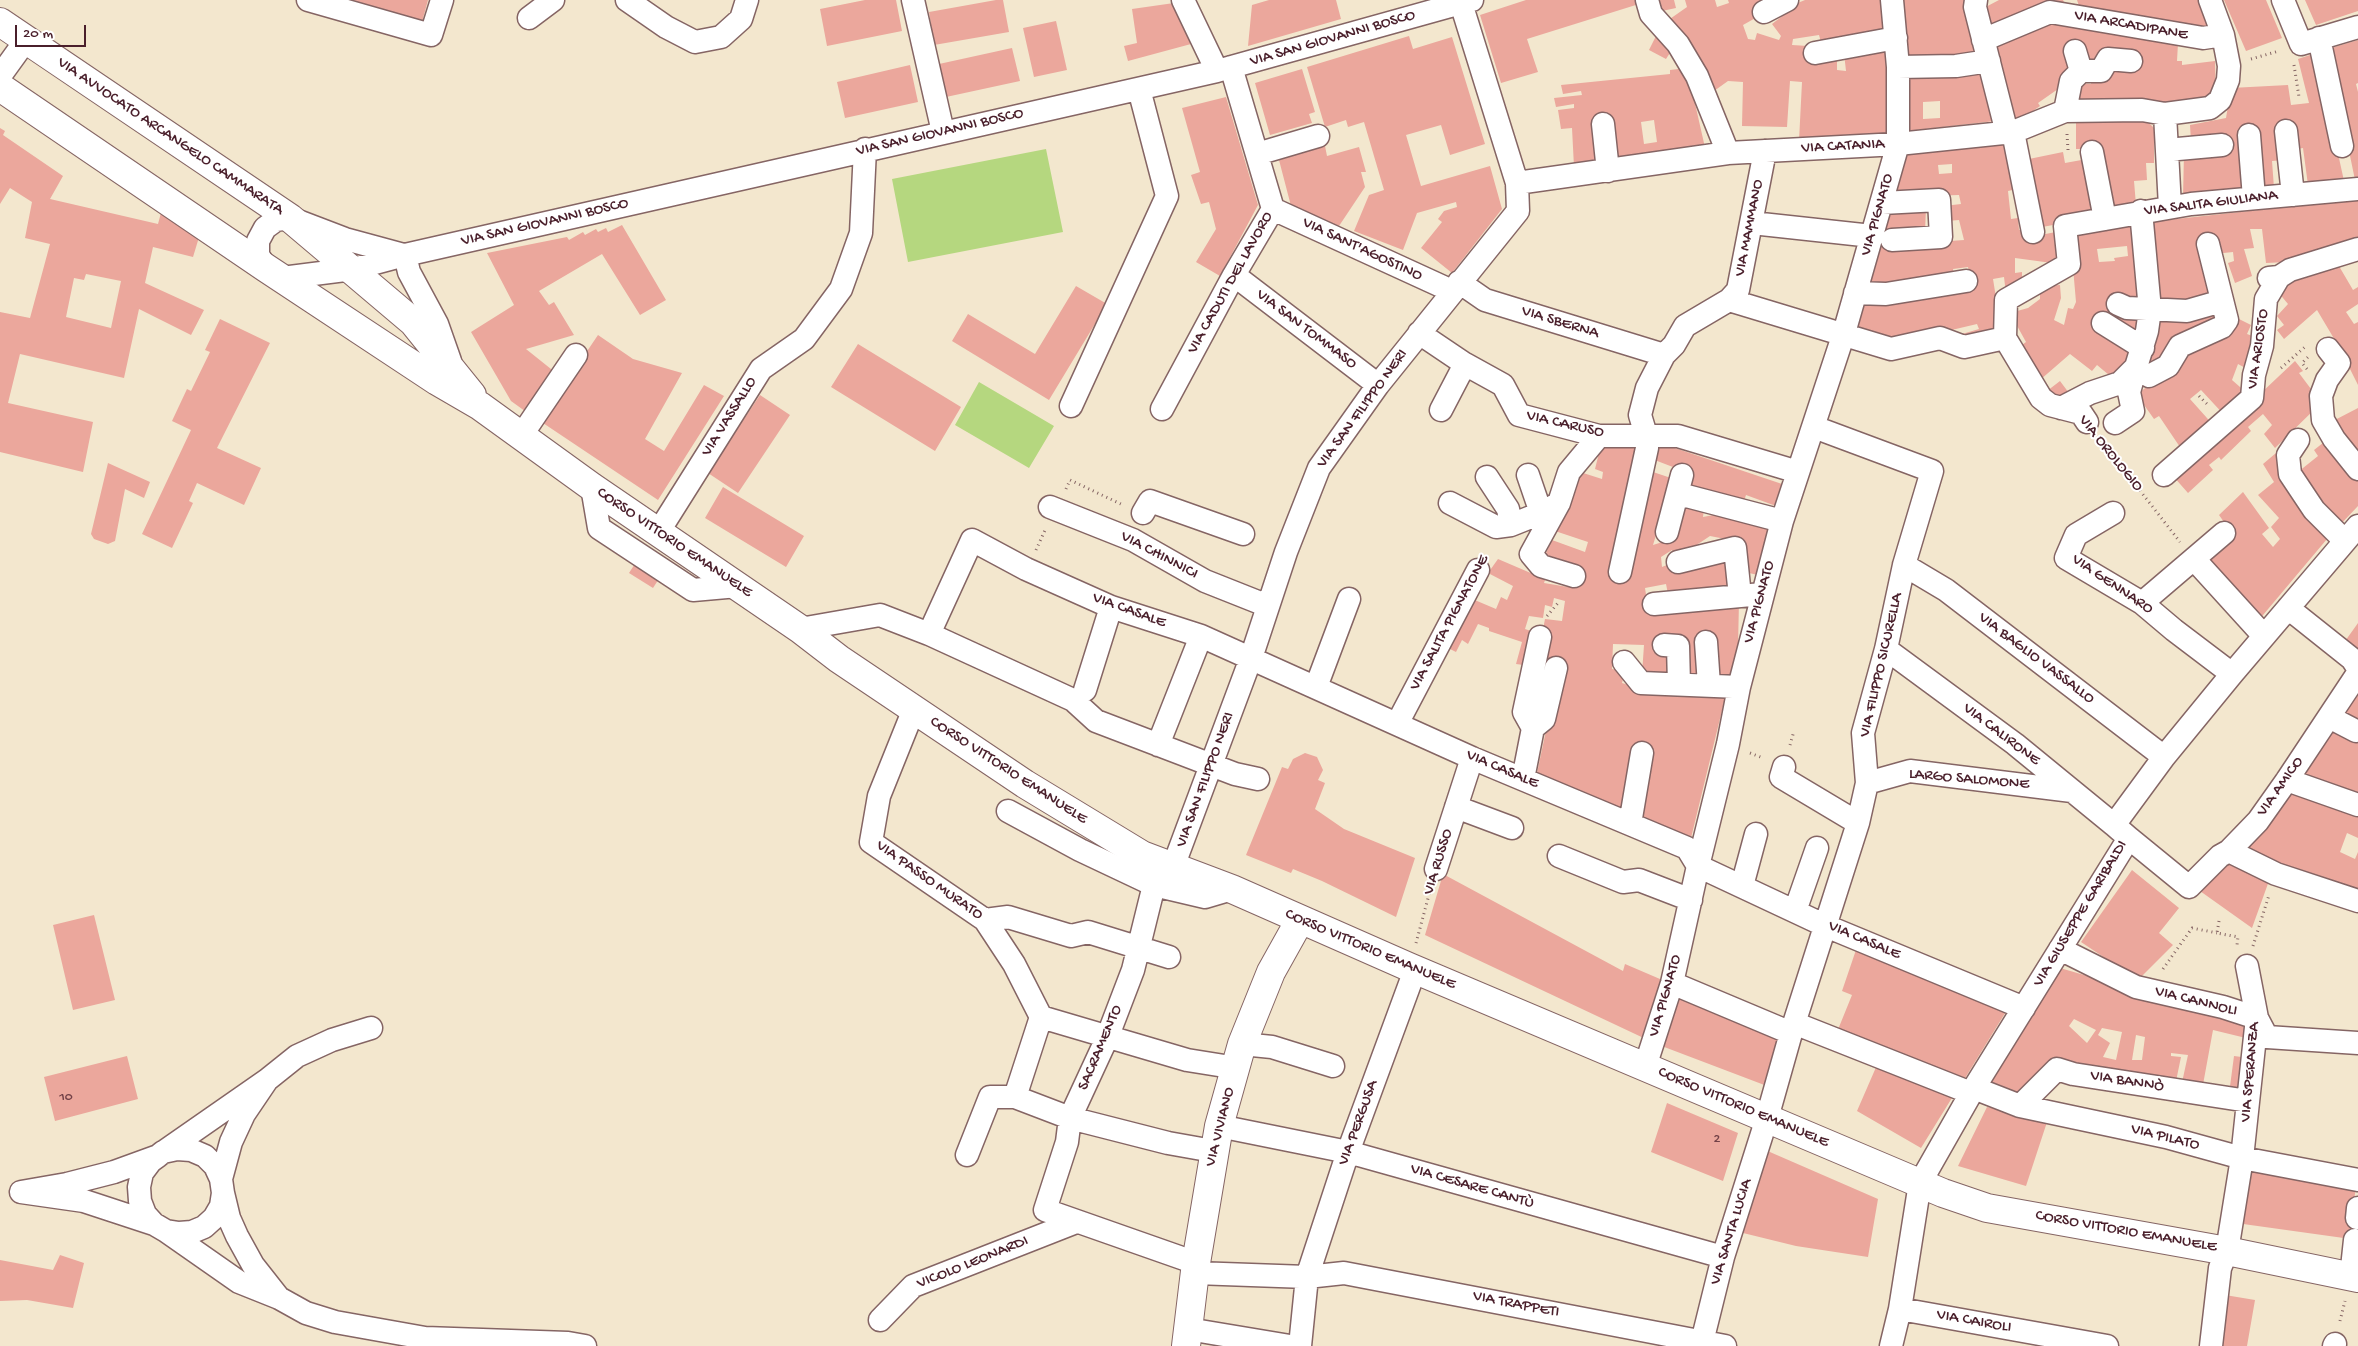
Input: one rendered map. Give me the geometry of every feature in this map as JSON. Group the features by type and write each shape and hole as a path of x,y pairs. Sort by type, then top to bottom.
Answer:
{"main road":[{"name":"VIA AVVOCATO ARCANGELO CAMMARATA","path":"0,22 290,218 353,269 413,322 480,406"},
{"path":"0,87 274,273 437,381 480,406"},
{"name":"CORSO VITTORIO EMANUELE","path":"480,406 592,487 800,629 839,659 1041,794 1142,855 1232,889 1300,920 1645,1067 1920,1183 1987,1208 2227,1251 2354,1278"},
{"name":"VIA VIVIANO","path":"1187,1338 1195,1268 1216,1139 1239,1056 1271,972 1300,920"}],"street":[{"path":"308,0 431,35 442,0"},
{"path":"529,18 553,0"},
{"path":"628,0 666,27 695,42 721,37 741,18 747,0"},
{"path":"913,0 943,132"},
{"name":"VIA CADUTI DEL LAVORO","path":"1162,409 1234,275 1273,209 1256,154 1224,69 1183,0"},
{"path":"1647,0 1651,14 1678,44 1697,76 1728,154"},
{"path":"1764,12 1787,0"},
{"name":"VIA PIGNATO","path":"1645,1067 1672,983 1728,744 1739,686 1751,595 1782,521 1814,427 1855,293 1882,238 1882,203 1898,144 1898,67 1892,0"},
{"path":"2210,0 2223,35 2229,66"},
{"path":"2283,0 2300,49 2342,146"},
{"name":"VIA SAN GIOVANNI BOSCO","path":"274,273 353,269 405,255 1224,69 1464,1"},
{"name":"VIA SAN FILIPPO NERI","path":"1173,867 1319,468 1378,385 1455,286 1518,211 1517,183 1464,1"},
{"path":"1979,2 1986,51 2010,133 2033,232"},
{"name":"VIA ARCADIPANE","path":"1898,67 1956,66 1986,51 2050,12 2204,38 2223,35"},
{"path":"2300,49 2358,27"},
{"path":"1815,52 1896,38"},
{"path":"0,76 26,40"},
{"path":"2065,110 2071,81 2078,61 2101,71 2108,59 2131,61"},
{"name":"VIA CATANIA","path":"1517,183 1728,154 1898,144 2010,133 2065,110 2142,110 2165,114 2210,108 2220,100 2228,80 2229,66"},
{"path":"1071,406 1167,196 1138,89"},
{"path":"2165,114 2170,207"},
{"path":"1603,124 1608,171"},
{"path":"2286,131 2293,195"},
{"path":"2249,134 2254,198"},
{"path":"1256,154 1318,136"},
{"path":"2167,150 2222,145"},
{"name":"VIA VASSALLO","path":"659,531 761,369 804,339 841,289 861,233 865,150"},
{"name":"VIA MAMMANO","path":"1729,300 1738,290 1765,151"},
{"path":"2092,152 2105,219"},
{"name":"VIA SALITA GIULIANA","path":"2005,338 2006,300 2069,264 2065,226 2170,207 2358,189"},
{"path":"1752,223 1882,238 1941,237 1939,200 1882,203"},
{"name":"VIA SANT'AGOSTINO","path":"1273,209 1455,286"},
{"path":"2115,423 2133,411 2128,392 2143,364 2150,310 2141,212"},
{"path":"274,273 258,256 258,241 264,228 276,220 290,218 345,239 405,255 409,272 437,324 454,372"},
{"path":"2103,323 2143,364 2168,366 2180,346 2222,327 2227,320 2208,244"},
{"name":"VIA ARIOSTO","path":"2164,475 2252,398 2254,375 2262,346 2266,299 2274,278 2290,270 2358,249"},
{"name":"VIA SAN TOMMASO","path":"1234,275 1378,385"},
{"path":"1855,293 1886,294 1966,282"},
{"name":"VIA SBERNA","path":"1455,286 1485,300 1664,355"},
{"path":"1620,572 1646,448 1643,425 1647,388 1664,355 1674,345 1685,326 1729,300 1844,333 1892,349 1940,338 1964,347 2005,338"},
{"path":"2118,304 2127,308 2187,311 2222,301"},
{"name":"VIA CARUSO","path":"1419,333 1465,364 1503,385 1519,415 1599,436 1643,425 1798,472"},
{"name":"VIA OROLOGIO","path":"2005,338 2041,398 2050,405 2081,413 2087,422"},
{"path":"2328,349 2339,363 2328,380 2321,396 2324,420 2334,439 2358,469"},
{"path":"521,436 576,355"},
{"path":"1441,410 1465,364"},
{"path":"2061,408 2090,393 2120,382 2143,364"},
{"name":"VIA FILIPPO SICURELLA","path":"1767,1118 1792,1028 1858,823 1867,782 1863,733 1886,649 1904,565 1932,471 1814,427"},
{"path":"1574,576 1541,566 1531,554 1550,508 1569,472 1599,436"},
{"path":"2298,440 2288,454 2290,474 2314,510 2351,534"},
{"path":"1528,475 1550,508"},
{"path":"1487,477 1508,509 1511,525"},
{"path":"1667,532 1681,484 1782,521"},
{"path":"592,487 599,528 693,590 738,586"},
{"path":"1143,513 1150,501 1243,534"},
{"path":"1450,503 1496,527 1511,525 1550,508"},
{"name":"VIA GENNARO","path":"2113,513 2076,535 2066,558 2142,603 2232,674"},
{"name":"VIA CHINNICI","path":"1049,516 1133,540 1205,581 1268,606"},
{"path":"2142,603 2224,533"},
{"name":"VIA GIUSEPPE GARIBALDI","path":"1920,1183 1972,1090 2060,950 2122,831 2164,757 2351,534"},
{"name":"VIA CASALE","path":"929,634 972,540 1026,568 1111,607 1201,636 1472,758 1687,848 1698,866 1826,926 2024,1008"},
{"path":"1654,604 1751,595 1735,548 1678,562"},
{"path":"2194,559 2264,636"},
{"name":"VIA BAGLIO VASSALLO","path":"1904,565 1946,590 2164,757"},
{"name":"VIA SALITA PIGNATONE","path":"1397,724 1478,570"},
{"path":"1316,687 1349,599"},
{"path":"1085,690 1111,607"},
{"path":"2288,608 2352,659 2358,668"},
{"path":"800,629 880,614 929,634 1073,700 1096,721 1235,774 1258,779"},
{"path":"1533,728 1524,712 1542,628"},
{"path":"1158,746 1201,636"},
{"path":"1706,642 1709,685"},
{"path":"1664,645 1678,646 1679,684"},
{"name":"VIA CALIRONE","path":"1886,649 2015,744 2189,887"},
{"path":"1624,662 1641,683 1739,686"},
{"path":"1522,779 1533,728 1544,719 1556,668"},
{"name":"VIA AMICO","path":"2189,887 2220,856 2229,851 2258,821 2358,673"},
{"name":"VIA PASSO MURATO","path":"914,708 879,796 871,842 985,920 1014,964 1042,1017"},
{"path":"2329,717 2356,731"},
{"path":"1630,824 1642,753"},
{"name":"VIA RUSSO","path":"1436,868 1472,758"},
{"path":"1784,767 1781,777 1858,823"},
{"name":"LARGO SALOMONE","path":"1867,782 1910,771 2072,791"},
{"path":"2287,780 2358,805"},
{"path":"1456,807 1512,828"},
{"path":"1008,811 1080,850 1154,885 1205,897 1232,889"},
{"path":"1742,886 1756,834"},
{"path":"1795,911 1817,848"},
{"path":"2229,851 2276,874 2358,900"},
{"path":"1559,856 1623,882 1639,880 1691,900"},
{"name":"SACRAMENTO","path":"1045,1210 1067,1142 1070,1118 1108,1038 1140,946 1154,885"},
{"path":"985,920 1008,917 1071,936 1088,932 1140,946 1169,957"},
{"name":"VIA CANNOLI","path":"2060,950 2136,986 2222,1007 2257,1018 2268,1037 2358,1043"},
{"name":"VIA SPERANZA","path":"2211,1346 2220,1268 2227,1251 2242,1158 2257,1018 2247,966"},
{"name":"VIA PERGUSA","path":"1300,1346 1307,1276 1412,968"},
{"name":"VIA PILATO","path":"1672,983 1792,1028 2020,1106 2166,1137 2242,1158 2358,1180"},
{"path":"967,1156 990,1097 1015,1097 1042,1017 1187,1060 1239,1056 1272,1047 1333,1066"},
{"path":"371,1028 332,1040 298,1056 267,1080 151,1161 142,1173 139,1187 140,1201 145,1214 160,1227 239,1282 279,1298 306,1313 334,1322 425,1338 585,1346"},
{"name":"VIA BANNÒ","path":"2020,1106 2057,1069 2073,1074 2248,1101"},
{"path":"10,1193 84,1201 178,1234 192,1232 204,1227 214,1218 221,1206 222,1186 231,1142 244,1114 267,1080"},
{"name":"VIA CESARE CANTÙ","path":"1015,1097 1070,1118 1168,1143 1216,1139 1348,1152 1722,1257"},
{"name":"VIA SANTA LUCIA","path":"1701,1344 1722,1257 1767,1118"},
{"path":"10,1193 104,1174 177,1149 198,1153 215,1166 222,1186 229,1218 237,1236 252,1265 279,1298"},
{"path":"1891,1346 1900,1309 1920,1183"},
{"name":"VIA TRAPPETI","path":"1045,1210 1195,1268 1307,1276 1344,1272 1701,1344 1725,1346"},
{"name":"VICOLO LEONARDI","path":"880,1320 914,1286 1076,1222"},
{"path":"2354,1278 2355,1240"},
{"name":"VIA CAIROLI","path":"1900,1309 2108,1346"},
{"path":"1187,1338 1290,1346"}],"path":[{"path":"2229,66 2300,49 2299,97"},
{"name":"VIA OROLOGIO","path":"2087,422 2194,559"},
{"path":"1070,480 1101,496"},
{"path":"1026,568 1049,516"},
{"path":"1542,628 1558,604"},
{"path":"1728,744 1784,767"},
{"name":"VIA RUSSO","path":"1412,968 1436,868"},
{"path":"2247,966 2269,895"},
{"path":"2217,933 2219,922"},
{"path":"2148,990 2192,928 2238,937"},
{"path":"2334,1345 2354,1278"}],"green space":[{"path":"1046,149 1063,232 908,262 892,179"},
{"path":"979,382 1054,426 1029,468 955,425"}],"building":[{"path":"348,0 428,0 422,22"},
{"path":"865,0 896,0 902,31 827,46 820,9"},
{"path":"1003,0 1009,32 934,45 929,12"},
{"path":"1269,0 1336,0 1341,19 1248,46 1252,5"},
{"path":"1526,0 1638,0 1639,4 1527,39 1538,72 1501,83 1480,15"},
{"path":"1658,0 1674,0 1676,8 1662,11"},
{"path":"1685,0 1715,0 1717,7 1729,3 1728,0 1778,0 1759,16 1743,25 1748,39 1755,40 1757,33 1779,40 1781,36 1772,24 1785,14 1783,9 1805,0 1885,0 1889,27 1822,46 1819,35 1793,39 1792,45 1808,46 1837,58 1837,70 1846,71 1844,53 1888,49 1894,135 1799,141 1802,82 1790,81 1787,127 1742,126 1743,82 1728,81 1714,91 1667,21 1687,7"},
{"path":"1901,0 1970,0 1982,56 1905,62"},
{"path":"1999,0 2063,0 2064,2 1988,34 1980,10"},
{"path":"2077,0 2198,0 2209,27 2149,22 2080,9"},
{"path":"2224,0 2266,0 2282,38 2246,51"},
{"path":"2305,0 2358,0 2358,11 2316,25"},
{"path":"1174,3 1191,44 1128,61 1124,46 1137,43 1132,9"},
{"path":"2061,19 2178,43 2177,61 2182,61 2182,65 2215,61 2216,96 2139,107 2073,103 2074,83 2091,84 2092,72 2100,70 2081,61 2084,48 2064,44 2074,60 2068,82 2038,103 2040,106 2026,116 2013,119 1989,41"},
{"path":"1056,21 1067,70 1034,77 1023,28"},
{"path":"1658,32 1675,45 1666,59 1649,50"},
{"path":"1409,36 1413,49 1452,37 1485,144 1450,155 1441,125 1406,135 1421,186 1490,166 1502,209 1452,273 1421,248 1442,222 1438,219 1444,211 1457,207 1456,202 1417,213 1403,250 1354,231 1369,195 1384,190 1364,122 1348,127 1346,120 1325,127 1307,67"},
{"path":"2358,40 2358,83 2356,84 2358,92 2358,180 2355,180 2328,49"},
{"path":"1012,48 1020,81 946,97 939,64"},
{"path":"2316,53 2344,181 2308,185 2303,148 2291,150 2284,160 2272,161 2274,188 2183,197 2184,153 2231,143 2230,136 2191,141 2190,125 2226,118 2231,88 2288,85 2291,105 2309,103 2298,59"},
{"path":"910,65 918,102 845,118 837,82"},
{"path":"1687,68 1706,152 1574,167 1572,128 1561,129 1558,110 1574,108 1574,104 1556,107 1554,98 1582,95 1581,91 1563,94 1561,85 1670,74 1670,70","holes":["1654,120 1657,142 1644,144 1641,122"]},
{"path":"1302,69 1315,112 1309,114 1312,123 1270,135 1255,83"},
{"path":"1984,69 1995,121 1908,131 1906,73","holes":["1940,101 1940,118 1923,119 1923,102"]},
{"path":"1226,97 1258,205 1220,276 1196,262 1216,229 1209,202 1201,204 1191,175 1200,172 1182,108"},
{"path":"2144,118 2154,128 2154,163 2146,163 2147,180 2134,181 2136,205 2109,209 2099,149 2076,149 2076,120"},
{"path":"0,128 5,131 3,135 63,176 50,199 158,224 162,209 200,234 193,257 153,247 145,283 204,310 191,335 139,309 124,378 20,354 8,403 93,422 83,472 0,452 0,312 30,318 50,244 25,238 32,202 10,188 0,204","holes":["86,274 121,281 111,328 66,317 74,278 84,280"]},
{"path":"2010,144 2017,189 2008,191 2011,219 2018,218 2019,230 2029,229 2030,237 2061,231 2066,260 2052,263 2015,258 2015,273 2022,272 2022,288 2006,294 2004,277 1993,279 2001,329 1962,343 1962,334 1979,329 1977,324 1905,341 1855,333 1863,302 1917,297 1918,301 1973,290 1968,267 1953,269 1954,277 1869,288 1880,246 1964,240 1959,220 1947,221 1944,206 1961,204 1959,195 1893,197 1902,154","holes":["1952,164 1952,173 1939,174 1938,165"]},
{"path":"1325,146 1327,156 1359,147 1366,172 1361,172 1365,187 1339,226 1291,206 1279,160"},
{"path":"2063,152 2065,163 2087,159 2098,217 2042,227 2029,159"},
{"path":"2358,199 2358,245 2307,261 2266,263 2262,229 2250,229 2254,248 2244,249 2252,276 2235,283 2228,263 2234,261 2233,252 2214,254 2217,298 2154,302 2149,222"},
{"path":"1889,206 1926,208 1925,232 1884,235"},
{"path":"2137,224 2140,319 2135,349 2115,380 2097,365 2092,371 2070,354 2040,380 2019,347 2026,342 2010,313 2028,308 2040,299 2040,286 2060,285 2061,298 2054,320 2064,325 2068,308 2073,309 2076,302 2070,233","holes":["2127,246 2128,256 2114,258 2115,261 2099,262 2097,249"]},
{"path":"622,225 666,300 640,315 602,254 539,291 549,305 554,302 574,335 526,349 556,373 529,414 511,401 471,332 514,305 487,253 567,237 569,240 583,232 585,235 596,229 598,232 606,228 608,232"},
{"path":"2336,261 2353,290 2358,287 2358,304 2346,312 2354,324 2358,322 2358,385 2339,347 2317,310 2284,339 2277,330 2284,325 2277,316 2288,304 2278,292 2289,277"},
{"path":"1076,286 1107,304 1049,400 952,341 968,314 1035,354"},
{"path":"2219,308 2223,323 2207,331 2171,340 2166,363 2150,362 2155,341 2153,324"},
{"path":"2235,317 2251,325 2247,334 2258,338 2249,370 2238,364 2232,380 2248,394 2227,418 2201,390 2190,399 2215,427 2184,453 2159,416 2154,419 2137,395 2195,345"},
{"path":"220,319 270,343 217,448 261,468 244,505 197,483 189,501 193,503 172,548 142,534 191,430 172,421 187,389 191,391 210,352 205,350"},
{"path":"598,335 633,359 682,373 645,439 664,451 704,385 724,396 658,500 540,421"},
{"path":"858,344 961,407 935,451 831,387"},
{"path":"2295,361 2303,371 2299,373 2314,393 2310,395 2317,407 2275,448 2264,434 2272,425 2263,414 2248,427 2251,431 2221,460 2219,457 2209,465 2213,470 2188,493 2173,476"},
{"path":"2060,381 2069,393 2056,403 2047,391"},
{"path":"760,395 790,415 738,493 708,473"},
{"path":"2358,408 2358,460 2331,422"},
{"path":"2328,439 2358,475 2358,506 2338,527 2298,472 2318,456 2314,450"},
{"path":"1620,441 1639,445 1614,575 1628,576 1634,514 1644,469 1680,481 1669,519 1661,519 1653,545 1672,539 1678,504 1704,508 1703,517 1719,514 1772,529 1758,575 1740,571 1746,543 1710,536 1677,558 1672,550 1661,557 1662,567 1676,561 1677,564 1733,558 1735,594 1669,599 1666,584 1645,588 1648,608 1739,600 1735,679 1710,676 1711,638 1697,638 1698,654 1704,653 1705,677 1682,677 1680,639 1659,641 1661,656 1676,653 1676,677 1642,674 1644,645 1613,644 1612,669 1625,671 1622,683 1639,688 1693,694 1726,694 1691,838 1637,816 1646,749 1638,748 1628,811 1537,773 1560,665 1554,663 1540,715 1527,711 1545,619 1562,621 1565,601 1554,598 1552,607 1545,605 1543,618 1529,616 1525,629 1537,633 1531,666 1516,664 1522,642 1489,631 1489,628 1478,624 1468,644 1462,640 1456,652 1444,646 1470,598 1496,609 1501,597 1507,600 1513,586 1488,573 1498,559 1533,574 1535,569 1547,574 1544,583 1568,587 1569,580 1577,581 1578,573 1542,562 1552,540 1585,552 1588,542 1555,531 1576,490 1580,472 1602,479 1603,472 1595,469 1601,445"},
{"path":"1657,442 1785,485 1776,506 1746,495 1742,507 1682,486 1686,472 1652,459"},
{"path":"2276,453 2305,516 2327,539 2258,621 2206,565 2233,535 2219,515 2243,492 2269,528 2262,534 2273,547 2280,539 2271,527 2279,518 2258,495 2274,482 2263,464"},
{"path":"108,463 150,482 144,498 125,489 115,541 108,544 94,539 91,534"},
{"path":"723,487 804,536 786,567 705,518"},
{"path":"642,553 666,568 653,588 629,573"},
{"path":"2358,623 2358,656 2343,644"},
{"path":"2358,682 2358,728 2336,717"},
{"path":"2327,727 2358,732 2358,799 2298,776"},
{"path":"1305,753 1317,757 1323,770 1318,780 1325,783 1315,809 1344,829 1415,858 1396,917 1293,869 1291,873 1246,855 1282,767 1288,769 1293,759"},
{"path":"2291,788 2358,812 2358,838 2347,833 2340,852 2355,859 2358,852 2358,894 2245,853 2280,807"},
{"path":"2224,859 2270,878 2252,928 2200,891"},
{"path":"2132,870 2179,908 2159,933 2173,945 2138,980 2081,942"},
{"path":"1443,874 1623,971 1625,964 1667,982 1650,1041 1425,935"},
{"path":"94,915 115,1000 73,1010 53,925"},
{"path":"1857,947 2007,1010 1962,1083 1837,1032 1852,995 1842,991"},
{"path":"2060,968 2249,1023 2250,1039 2213,1030 2202,1090 2181,1087 2188,1055 2171,1053 2171,1056 2181,1057 2175,1086 2072,1071 2019,1101 1986,1088","holes":["2074,1019 2096,1030 2087,1043 2069,1026","2102,1028 2122,1032 2116,1060 2103,1057 2110,1043 2098,1035","2136,1035 2145,1037 2142,1060 2132,1060"]},
{"path":"1673,992 1780,1035 1767,1086 1659,1045"},
{"path":"127,1056 138,1099 55,1121 44,1077"},
{"path":"2234,1056 2249,1058 2243,1096 2229,1094"},
{"path":"1877,1065 1955,1093 1921,1148 1857,1111"},
{"path":"1667,1103 1738,1133 1723,1181 1651,1152"},
{"path":"1987,1107 2048,1119 2026,1186 1958,1166"},
{"path":"1763,1149 1878,1199 1868,1257 1796,1246 1739,1232"},
{"path":"2244,1166 2356,1186 2352,1217 2358,1218 2358,1240 2236,1223"},
{"path":"60,1255 84,1263 73,1308 27,1300 0,1301 0,1260 53,1270"},
{"path":"2225,1295 2255,1300 2247,1346 2217,1346"}]}
